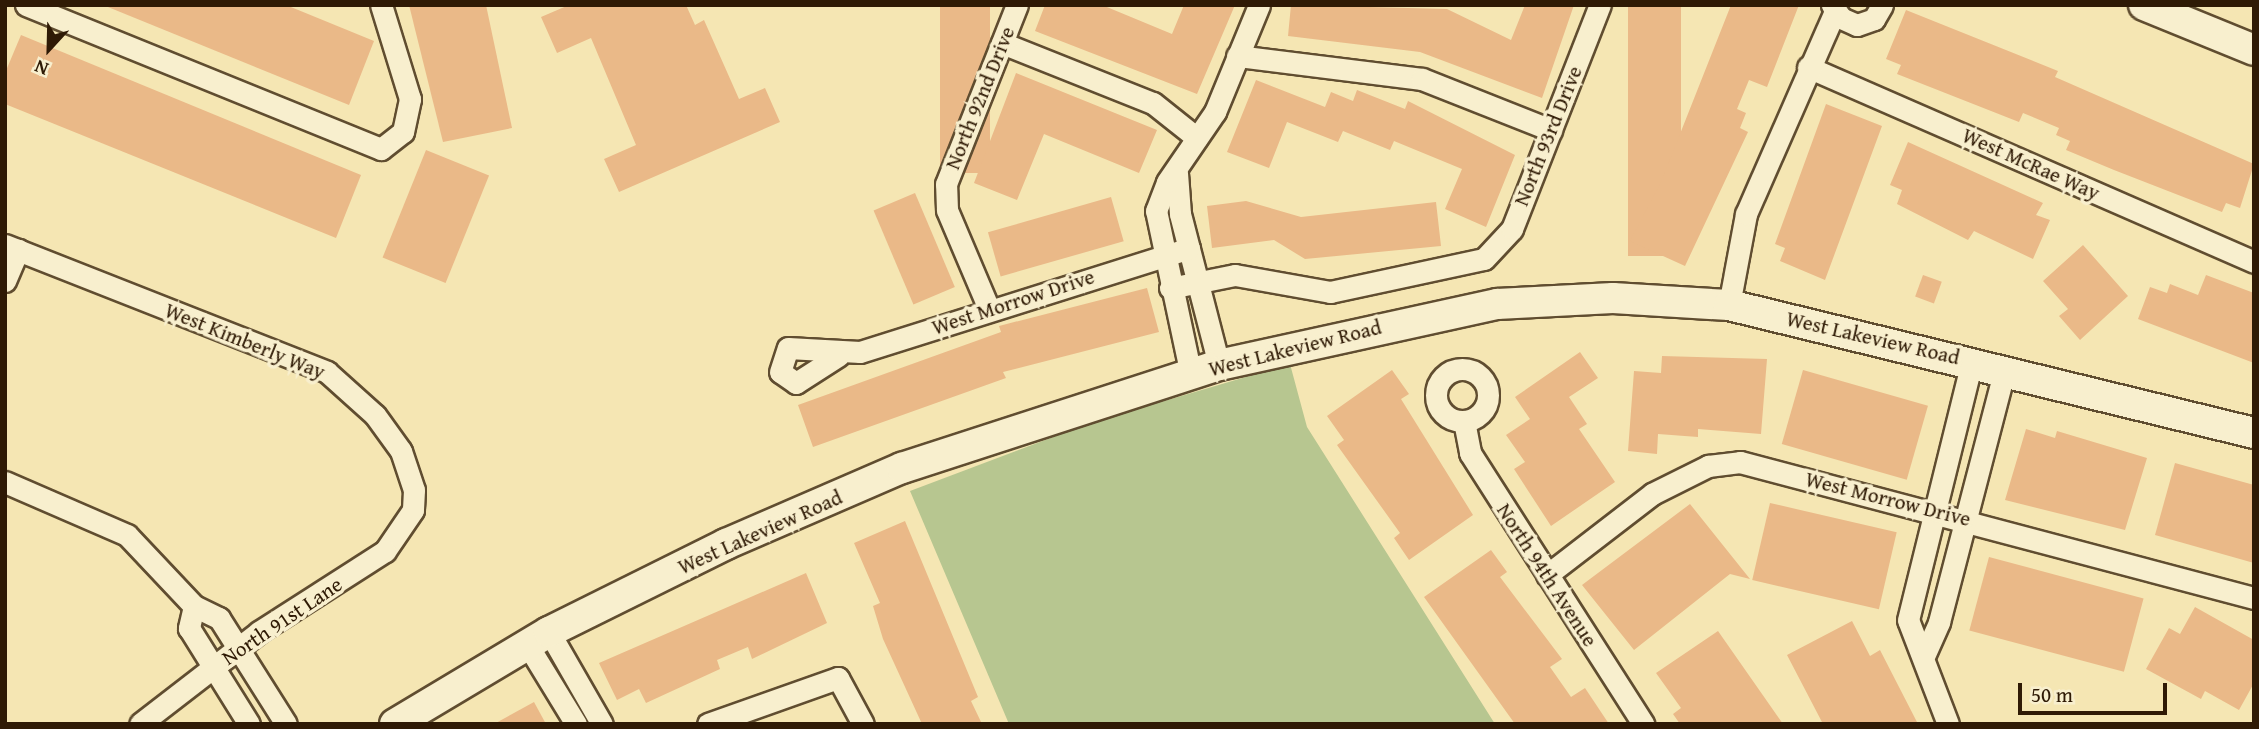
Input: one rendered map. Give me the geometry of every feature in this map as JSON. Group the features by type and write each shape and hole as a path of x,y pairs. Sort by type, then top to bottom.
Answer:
{"street":[{"path":"26,5 381,149 403,132 410,99 381,5"},
{"name":"North 92nd Drive","path":"989,309 947,210 946,184 1017,5"},
{"path":"1191,375 1170,288 1156,211 1197,138 1259,5"},
{"name":"North 93rd Drive","path":"1197,281 1255,276 1330,292 1484,259 1512,229 1600,5"},
{"path":"1729,305 1746,214 1834,8 1857,25 1874,19 1882,5"},
{"path":"2144,5 2254,50"},
{"path":"1002,43 1153,103 1197,138"},
{"path":"1237,56 1422,79 1551,130"},
{"name":"West McRae Way","path":"1808,67 2254,262"},
{"path":"1177,173 1189,248 1219,365"},
{"path":"5,281 12,248"},
{"name":"West Kimberly Way","path":"12,248 327,372 353,390 401,451 413,510"},
{"name":"West Morrow Drive","path":"838,356 1189,248"},
{"path":"1170,288 1197,281"},
{"name":"West Lakeview Road","path":"395,724 538,638 726,544 902,468 1060,412 1219,365 1497,304 1613,298 1729,305 2005,369 2254,433"},
{"path":"1948,724 1925,654 1912,643 1908,620 1972,361"},
{"path":"1925,654 2005,369"},
{"name":"North 94th Avenue","path":"1464,421 1470,453 1643,724"},
{"name":"West Morrow Drive","path":"1546,575 1652,494 1708,466 1740,461 2254,598"},
{"path":"5,482 127,535 194,606 219,618 286,724"},
{"name":"North 91st Lane","path":"140,724 238,648 385,551 413,510"},
{"path":"194,606 189,628 249,724"},
{"path":"538,638 576,724"},
{"path":"538,638 602,724"},
{"path":"708,724 838,678 863,724"}],"green space":[{"path":"1290,364 1307,427 1495,724 1009,724 910,491 1093,422"}],"building":[{"path":"103,5 286,5 374,41 349,105"},
{"path":"409,5 486,5 512,128 443,142"},
{"path":"569,5 686,5 695,25 704,20 739,99 765,88 780,122 619,192 604,159 636,145 591,38 557,53 541,17"},
{"path":"940,5 990,5 990,173 940,173"},
{"path":"1045,5 1102,5 1172,34 1184,5 1235,5 1197,94 1035,31"},
{"path":"1291,5 1447,9 1511,40 1525,5 1574,5 1542,98 1420,52 1288,36"},
{"path":"1628,5 1681,5 1681,256 1628,256"},
{"path":"1731,5 1799,5 1767,87 1749,80 1737,109 1746,113 1740,128 1748,132 1685,266 1630,241 1661,182"},
{"path":"1906,10 2058,71 2055,77 2254,164 2240,208 2226,203 2222,212 2114,170 2066,150 2070,141 2056,135 2059,128 2023,113 2019,122 1897,74 1901,65 1886,59"},
{"path":"21,35 361,175 336,238 5,104 5,73"},
{"path":"1016,73 1157,130 1139,173 1044,134 1017,200 974,183"},
{"path":"1256,80 1325,107 1331,92 1353,101 1357,90 1405,109 1408,101 1515,155 1486,227 1445,209 1462,169 1394,141 1390,150 1343,131 1338,142 1287,122 1269,168 1227,152"},
{"path":"1826,104 1882,126 1825,280 1780,261 1785,248 1775,244"},
{"path":"1908,142 2043,203 2036,215 2050,220 2033,259 1974,231 1968,240 1897,204 1902,190 1890,185"},
{"path":"426,150 489,175 446,283 383,258"},
{"path":"915,193 955,287 913,304 874,211"},
{"path":"1111,197 1124,241 1001,276 988,232"},
{"path":"1246,201 1301,217 1436,202 1441,246 1305,259 1274,240 1212,248 1207,206"},
{"path":"2083,245 2128,296 2080,340 2059,316 2068,309 2043,281"},
{"path":"1923,275 1942,282 1934,303 1915,297"},
{"path":"2206,275 2254,293 2254,363 2138,319 2150,287 2167,293 2170,284 2198,295"},
{"path":"1147,288 1159,332 1003,372 1006,378 813,447 798,405 1001,332 999,326"},
{"path":"1580,352 1598,378 1569,397 1587,424 1579,429 1615,482 1551,526 1514,469 1525,462 1506,435 1530,419 1515,397"},
{"path":"1662,356 1767,359 1761,434 1698,429 1698,437 1658,434 1657,454 1628,451 1634,371 1661,373"},
{"path":"1392,370 1409,394 1401,399 1473,515 1409,560 1394,538 1400,533 1337,445 1344,440 1327,416"},
{"path":"1803,370 1928,406 1907,480 1782,444"},
{"path":"2026,429 2055,438 2057,431 2147,458 2125,530 2005,500"},
{"path":"2175,463 2254,485 2254,563 2155,535"},
{"path":"1770,503 1897,532 1879,609 1752,580"},
{"path":"1690,504 1750,579 1730,574 1634,650 1582,585"},
{"path":"905,521 978,697 971,701 982,724 922,724 883,639 873,606 880,603 854,543"},
{"path":"1491,550 1507,572 1500,577 1562,659 1550,667 1571,697 1585,688 1609,724 1515,724 1424,597"},
{"path":"1989,557 2144,598 2124,672 1969,630"},
{"path":"806,573 827,623 752,659 748,647 717,660 720,669 646,703 639,689 617,700 599,663"},
{"path":"2195,607 2254,640 2254,683 2239,710 2205,691 2201,699 2146,669 2169,628 2180,634"},
{"path":"1852,621 1870,656 1880,650 1918,724 1823,724 1787,655"},
{"path":"1718,631 1783,724 1680,724 1673,714 1681,708 1656,673"},
{"path":"534,702 546,724 494,724"}]}
